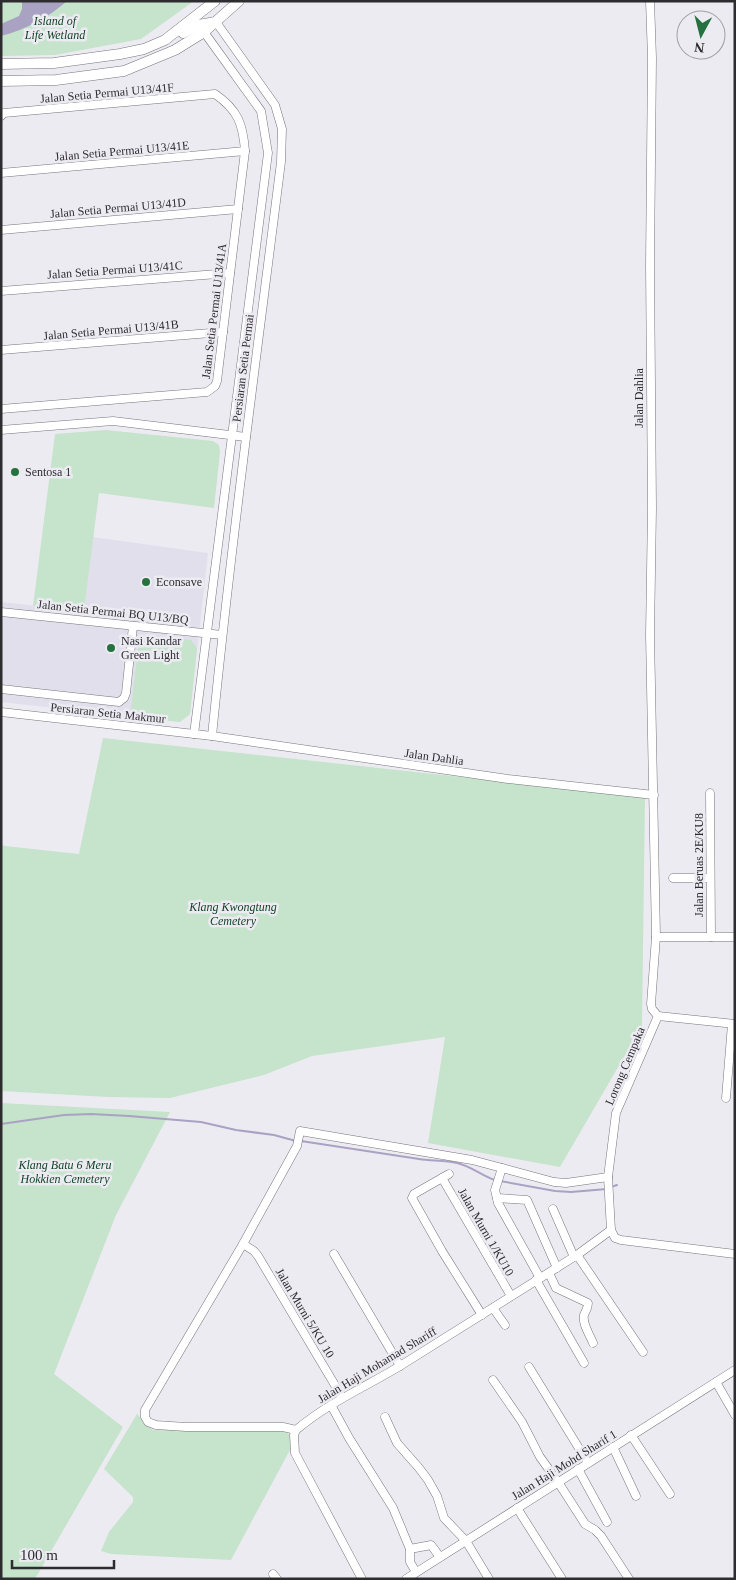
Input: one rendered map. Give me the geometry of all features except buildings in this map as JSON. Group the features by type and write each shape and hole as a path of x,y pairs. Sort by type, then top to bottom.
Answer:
{"main road":[{"path":"166,40 215,1"},
{"path":"204,27 208,16 224,1"},
{"path":"1,81 56,80 124,71 175,50 204,27 216,22 239,1"},
{"path":"1,64 54,63 120,54 144,49 198,25 204,27"}],"street":[{"name":"Jalan Dahlia","path":"650,1 652,58 650,280 652,508 650,635 656,937 651,1004 652,1009 658,1016"},
{"name":"Persiaran Setia Permai","path":"212,736 222,635 281,162 282,130 275,105 216,22"},
{"name":"Persiaran Setia Permai","path":"194,734 268,153 261,111 204,27"},
{"name":"Jalan Setia Permai U13/41F","path":"1,116 4,113 215,94"},
{"name":"Jalan Setia Permai U13/41A","path":"1,409 207,392 216,386 245,151 241,125 234,110 215,94"},
{"name":"Jalan Setia Permai U13/41E","path":"1,173 245,151"},
{"name":"Jalan Setia Permai U13/41D","path":"1,230 238,209"},
{"name":"Jalan Setia Permai U13/41C","path":"1,291 230,273"},
{"name":"Jalan Setia Permai U13/41B","path":"1,350 223,332"},
{"path":"1,430 113,421 246,437"},
{"name":"Jalan Setia Permai BQ U13/BQ","path":"1,612 222,635"},
{"path":"1,689 119,702 126,693 133,626"},
{"name":"Persiaran Setia Makmur","path":"1,712 212,736"},
{"name":"Jalan Dahlia","path":"212,736 508,780 654,795"},
{"name":"Jalan Beruas 2E/KU8","path":"710,793 711,937"},
{"path":"673,878 710,878"},
{"path":"656,937 735,937"},
{"path":"658,1016 733,1024 726,1098"},
{"name":"Lorong Cempaka","path":"611,1230 608,1184 616,1113 658,1016"},
{"path":"362,1579 295,1454 294,1435 296,1430 283,1427 156,1426 148,1422 144,1417 148,1403 243,1244 298,1142 300,1131 472,1160 499,1175 566,1183 608,1184"},
{"path":"499,1175 495,1190 498,1205 584,1363"},
{"name":"Jalan Murni 1/KU10","path":"482,1314 442,1251 412,1198 414,1194 445,1176 511,1296"},
{"path":"497,1198 527,1200 557,1268"},
{"path":"553,1209 576,1256 642,1352"},
{"path":"611,1230 615,1238 621,1240 735,1254"},
{"name":"Jalan Haji Mohamad Shariff","path":"296,1430 342,1397 400,1366 576,1256 611,1230"},
{"name":"Jalan Murni 5/KU 10","path":"243,1244 258,1256 342,1397"},
{"path":"334,1254 400,1366"},
{"path":"549,1273 556,1288 588,1303 584,1317 593,1343"},
{"path":"493,1308 505,1326"},
{"path":"529,1367 588,1463"},
{"name":"Jalan Haji Mohd Sharif 1","path":"406,1579 735,1370"},
{"path":"493,1380 522,1422 540,1457 585,1524 601,1536 629,1579"},
{"path":"716,1382 735,1415"},
{"path":"331,1405 349,1438 390,1502 410,1549 410,1562 416,1572"},
{"path":"386,1417 397,1443 420,1468 428,1480 437,1496 444,1518 466,1541 489,1579"},
{"path":"632,1435 670,1494"},
{"path":"613,1447 636,1496"},
{"path":"578,1469 607,1522"},
{"path":"517,1508 562,1579"},
{"path":"410,1549 431,1545 440,1557"}],"shaded area":[{"path":"22,1 67,1 36,22 1,36 1,24 19,16 22,9"},
{"path":"93,537 208,553 190,714 180,722 1,702 1,602 84,611"}],"green space":[{"name":"Island of Life Wetland","path":"1,1 194,1 141,39 55,55 1,56"},
{"path":"106,430 213,441 219,445 220,452 214,508 99,493 84,611 33,606 55,434"},
{"path":"144,635 191,640 197,648 190,714 180,722 130,717 139,640"},
{"name":"Klang Kwongtung Cemetery","path":"103,738 645,797 642,1026 560,1167 428,1143 445,1037 312,1056 264,1075 170,1098 108,1097 1,1091 1,844 79,854"},
{"name":"Klang Batu 6 Meru Hokkien Cemetery","path":"1,1103 170,1112 116,1215 54,1374 123,1427 35,1579 1,1579"},
{"path":"137,1414 153,1430 282,1430 289,1434 291,1448 231,1560 111,1554 101,1551 109,1532 133,1502 133,1497 104,1469"}],"waterway":[{"path":"1,1124 64,1115 129,1116 201,1122 236,1130 274,1135 296,1141"},
{"path":"301,1141 462,1164 495,1180"},
{"path":"500,1181 555,1191 571,1192 607,1189"},
{"path":"611,1187 617,1185"}],"place":[{"name":"Sentosa 1","path":"15,472"},
{"name":"Econsave","path":"146,582"},
{"name":"Nasi Kandar Green Light","path":"111,648"}]}
